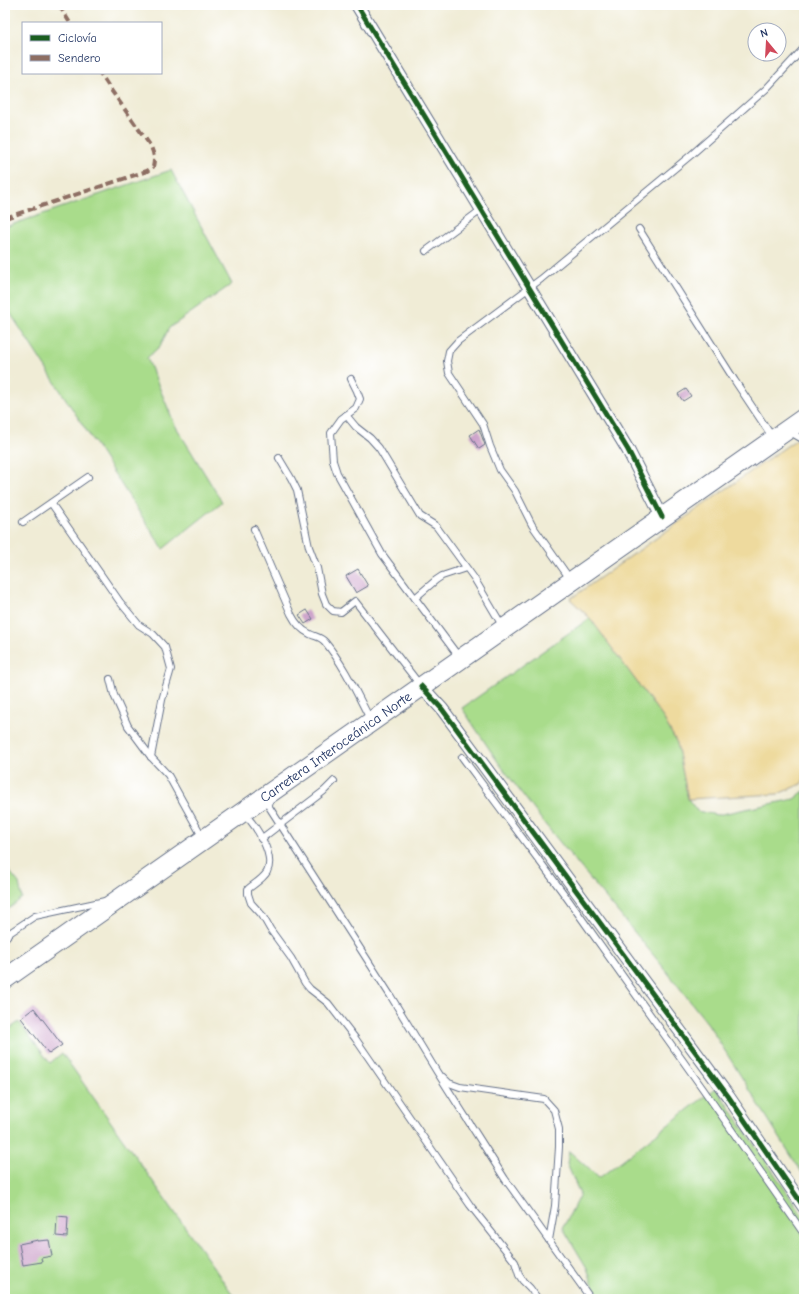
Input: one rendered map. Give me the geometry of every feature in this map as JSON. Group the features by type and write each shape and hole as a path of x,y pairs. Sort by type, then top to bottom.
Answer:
{"highway":[{"name":"Carretera Interoceánica Norte","path":"5,979 804,418"}],"street":[{"path":"357,5 628,450 662,518"},
{"path":"421,686 447,716 728,1096 804,1207"}],"lane":[{"path":"571,581 532,525 515,491 500,470 483,424 449,372 447,361 449,351 458,341 542,278 691,155 766,89 804,48"},
{"path":"426,251 481,210"},
{"path":"639,229 735,381 780,434 804,440"},
{"path":"351,379 360,399 356,408 341,419 331,434 333,461 337,473 382,554 460,659"},
{"path":"346,416 379,448 420,516 436,526 466,568 504,628"},
{"path":"279,458 297,490 309,547 317,568 322,594 326,604 333,611 341,612 355,601 421,686"},
{"path":"23,522 88,478"},
{"path":"52,502 120,602 139,626 153,634 165,646 171,669 162,700 151,757"},
{"path":"254,529 291,614 297,624 308,634 321,638 326,644 338,660 372,721"},
{"path":"415,598 442,576 466,568"},
{"path":"110,679 114,695 128,726 151,757 168,775 203,840"},
{"path":"462,758 571,904 804,1234"},
{"path":"261,839 324,791 334,781"},
{"path":"263,798 390,995 505,1179 591,1299"},
{"path":"243,812 254,824 268,852 269,863 267,871 262,878 248,889 251,903 262,915 270,929 292,958 305,983 310,989 328,1003 355,1038 470,1205 515,1262 519,1275 538,1299"},
{"path":"5,938 35,916 88,904 120,899"},
{"path":"437,1072 449,1083 460,1087 544,1099 554,1110 559,1129 559,1147 555,1206 549,1240"}],"green space":[{"path":"171,170 232,284 169,328 160,346 147,358 175,425 222,502 163,549 5,305 5,227"},
{"path":"590,618 664,719 677,743 688,799 697,811 717,815 794,799 804,791 804,1176 708,1024 664,968 544,823 498,762 462,708"},
{"path":"5,866 19,883 22,898 5,912"},
{"path":"19,1022 50,1063 62,1053 236,1299 5,1299 5,1032"},
{"path":"716,1088 804,1217 804,1299 600,1299 595,1291 587,1268 563,1228 580,1194 567,1164 569,1151 599,1178"}],"sand":[{"path":"804,434 804,780 801,784 778,794 688,799 677,743 664,719 590,618 570,599"}],"building":[{"path":"686,389 691,396 683,401 678,394"},
{"path":"479,429 485,445 479,449 470,435"},
{"path":"358,569 368,586 356,593 346,576"},
{"path":"307,610 313,619 305,624 299,615"},
{"path":"34,1008 62,1045 49,1054 21,1018"},
{"path":"57,1216 68,1217 67,1237 56,1236"},
{"path":"38,1240 49,1240 52,1256 41,1258 42,1262 23,1265 19,1244"}],"marked path":[{"path":"59,5 69,22"},
{"path":"5,218 147,171 153,167 154,156 150,145 101,74"}],"cycle path":[{"path":"357,5 628,450 662,517"},
{"path":"421,686 442,709 728,1096 804,1207"}]}
